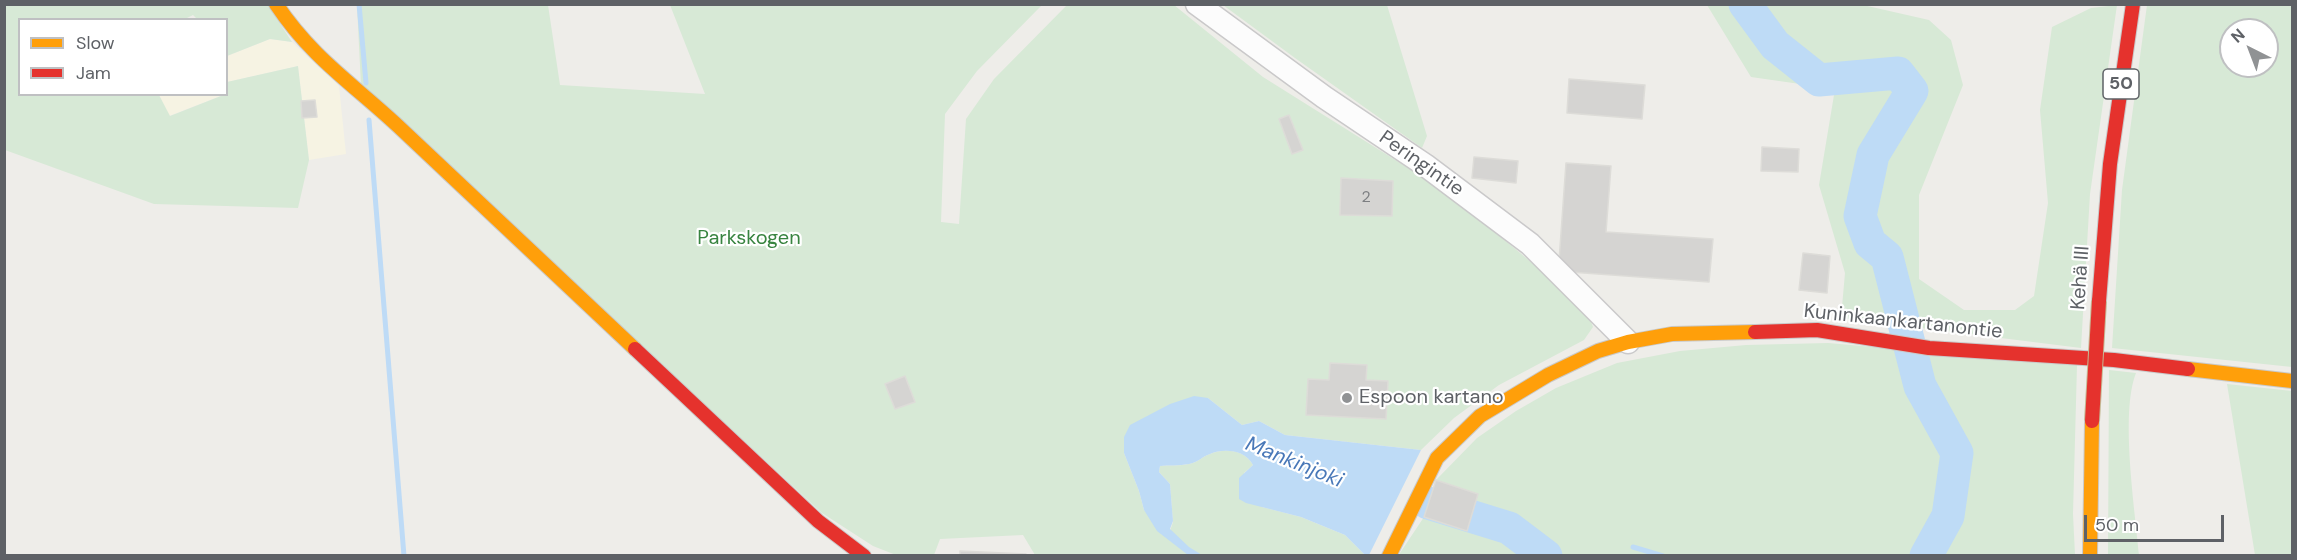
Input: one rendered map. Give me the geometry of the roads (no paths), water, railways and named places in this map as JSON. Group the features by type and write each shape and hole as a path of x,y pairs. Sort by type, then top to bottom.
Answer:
{"main road":[{"path":"276,4 290,26 323,63 383,112 818,521 864,555"},
{"name":"Kehä III","path":"2090,555 2092,421 2099,301 2110,164 2133,4"},
{"name":"Kuninkaankartanontie","path":"1389,555 1428,474 1448,445 1480,416 1548,375 1598,351 1628,342 1672,334 1817,330 1929,348 2114,360 2292,381"}],"street":[{"name":"Peringintie","path":"1197,4 1324,98 1425,165 1530,244 1628,342"}],"water":[{"path":"1194,396 1208,398 1242,425 1259,421 1285,435 1421,450 1369,555 1365,555 1345,535 1301,517 1246,503 1239,499 1239,478 1253,465 1240,453 1228,451 1210,454 1192,463 1160,466 1159,472 1170,484 1173,521 1170,529 1189,547 1202,555 1188,555 1157,531 1144,510 1124,453 1124,437 1130,425 1170,404"},
{"path":"1510,537 1551,555 1533,554 1519,549 1509,542"}],"waterway":[{"path":"359,4 366,83"},
{"path":"1745,4 1775,45 1819,80 1898,73 1912,91 1873,155 1860,216 1870,243 1887,257 1920,386 1957,453 1948,516 1926,556"},
{"path":"369,120 404,556"},
{"name":"Mankinjoki","path":"1428,503 1509,528 1546,556"},
{"path":"1633,547 1663,556"}],"place":[{"name":"Espoon kartano","path":"1347,398"}],"park label":[{"name":"Parkskogen","path":"749,239"}]}
